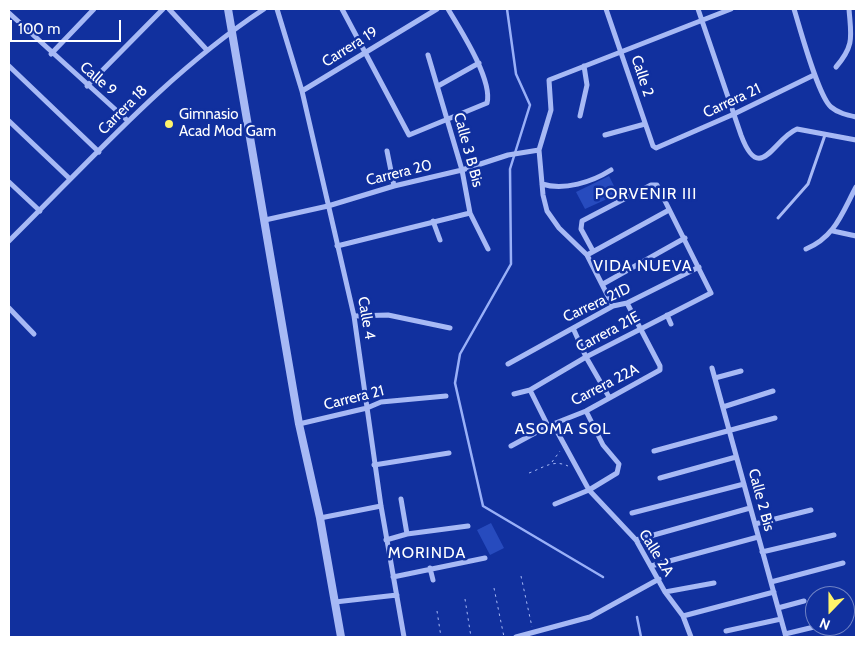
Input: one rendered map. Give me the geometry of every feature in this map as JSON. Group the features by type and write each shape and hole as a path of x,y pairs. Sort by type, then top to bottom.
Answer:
{"street":[{"path":"9,14 16,9"},
{"path":"51,54 94,9"},
{"path":"87,86 163,9"},
{"path":"169,9 206,49"},
{"path":"228,9 299,424 320,518 341,637"},
{"name":"Carrera 18","path":"9,241 128,121 206,49 264,9"},
{"name":"Calle 4","path":"277,9 302,91 354,316 374,465 404,637"},
{"path":"342,9 409,135 487,103 488,96 478,63 448,9"},
{"name":"Carrera 19","path":"302,91 437,9"},
{"name":"Calle 2","path":"606,9 653,146 659,148"},
{"path":"698,9 744,145 758,159 768,156 798,129 856,140"},
{"path":"613,306 587,255 552,221 547,211 539,150 551,110 549,80 621,50 731,9"},
{"path":"794,9 814,75 829,106 840,113 856,117"},
{"path":"836,67 848,54 851,45 849,9"},
{"name":"Calle 9","path":"9,14 51,54 128,121"},
{"name":"Calle 3 B Bis","path":"428,55 462,170 470,213 488,249"},
{"path":"438,86 478,63"},
{"path":"9,66 99,152"},
{"path":"580,116 587,85 584,66"},
{"name":"Carrera 21","path":"659,148 814,75"},
{"path":"9,121 70,179"},
{"path":"605,135 645,124"},
{"name":"Carrera 20","path":"265,220 328,206 394,186 462,170 508,154 539,150"},
{"path":"387,151 394,186"},
{"path":"542,184 560,186 578,184 596,180 610,170"},
{"path":"9,182 40,211"},
{"path":"593,251 581,229 582,221 652,185 657,185 699,267"},
{"path":"806,249 819,244 833,231 856,187"},
{"path":"587,255 669,210"},
{"path":"337,246 470,213"},
{"path":"433,221 440,240"},
{"path":"833,231 856,236"},
{"path":"603,284 685,238"},
{"name":"Carrera 21E","path":"514,394 530,390 586,357 709,295 711,290 699,267"},
{"name":"Carrera 21D","path":"508,364 613,306 627,303 699,267"},
{"path":"627,303 640,329"},
{"path":"9,308 34,334"},
{"path":"354,316 388,315 450,328"},
{"path":"667,315 671,324"},
{"path":"573,328 586,357 609,397"},
{"name":"Carrera 22A","path":"510,446 550,425 586,410 658,372 660,366 640,329"},
{"name":"Calle 2 Bis","path":"712,368 786,636"},
{"path":"715,378 741,371"},
{"name":"Calle 2A","path":"530,390 588,490 636,540 665,592 682,616 691,637"},
{"path":"723,407 773,391"},
{"name":"Carrera 21","path":"299,424 367,408 381,402 446,396"},
{"path":"555,504 616,476 619,464 603,445 586,410"},
{"path":"654,451 730,432 775,418"},
{"path":"374,465 449,453"},
{"path":"660,478 736,457"},
{"path":"632,513 744,484"},
{"path":"401,499 407,534"},
{"path":"320,518 381,506"},
{"path":"636,540 750,508"},
{"path":"754,524 811,510"},
{"path":"386,540 407,534 468,526"},
{"path":"762,552 834,535"},
{"path":"652,566 758,537"},
{"path":"393,577 485,558"},
{"path":"771,582 843,563"},
{"path":"430,568 433,580"},
{"path":"516,637 590,617 659,579"},
{"path":"665,592 714,583"},
{"path":"682,616 774,592"},
{"path":"335,602 397,594"},
{"path":"778,608 804,601"},
{"path":"726,631 781,619"},
{"path":"786,636 805,630"}],"lane":[{"path":"778,218 808,184 825,135"}],"path":[{"path":"552,463 562,445"},
{"path":"529,473 552,463 575,466"},
{"path":"521,576 534,633"},
{"path":"494,588 504,637"},
{"path":"465,599 471,637"},
{"path":"437,611 441,637"}],"shaded area":[{"path":"609,176 618,194 585,209 576,192"},
{"path":"491,523 504,548 490,555 477,530"}],"waterway":[{"path":"507,9 516,74 530,105 510,169 511,264 460,354 455,383 483,506 603,577"},
{"path":"637,617 641,637"}],"place":[{"name":"Gimnasio Acad Mod Gam","path":"169,124"}],"district":[{"name":"PORVENIR III","path":"646,194"},
{"name":"VIDA NUEVA","path":"643,266"},
{"name":"ASOMA SOL","path":"563,429"},
{"name":"MORINDA","path":"427,553"}]}
